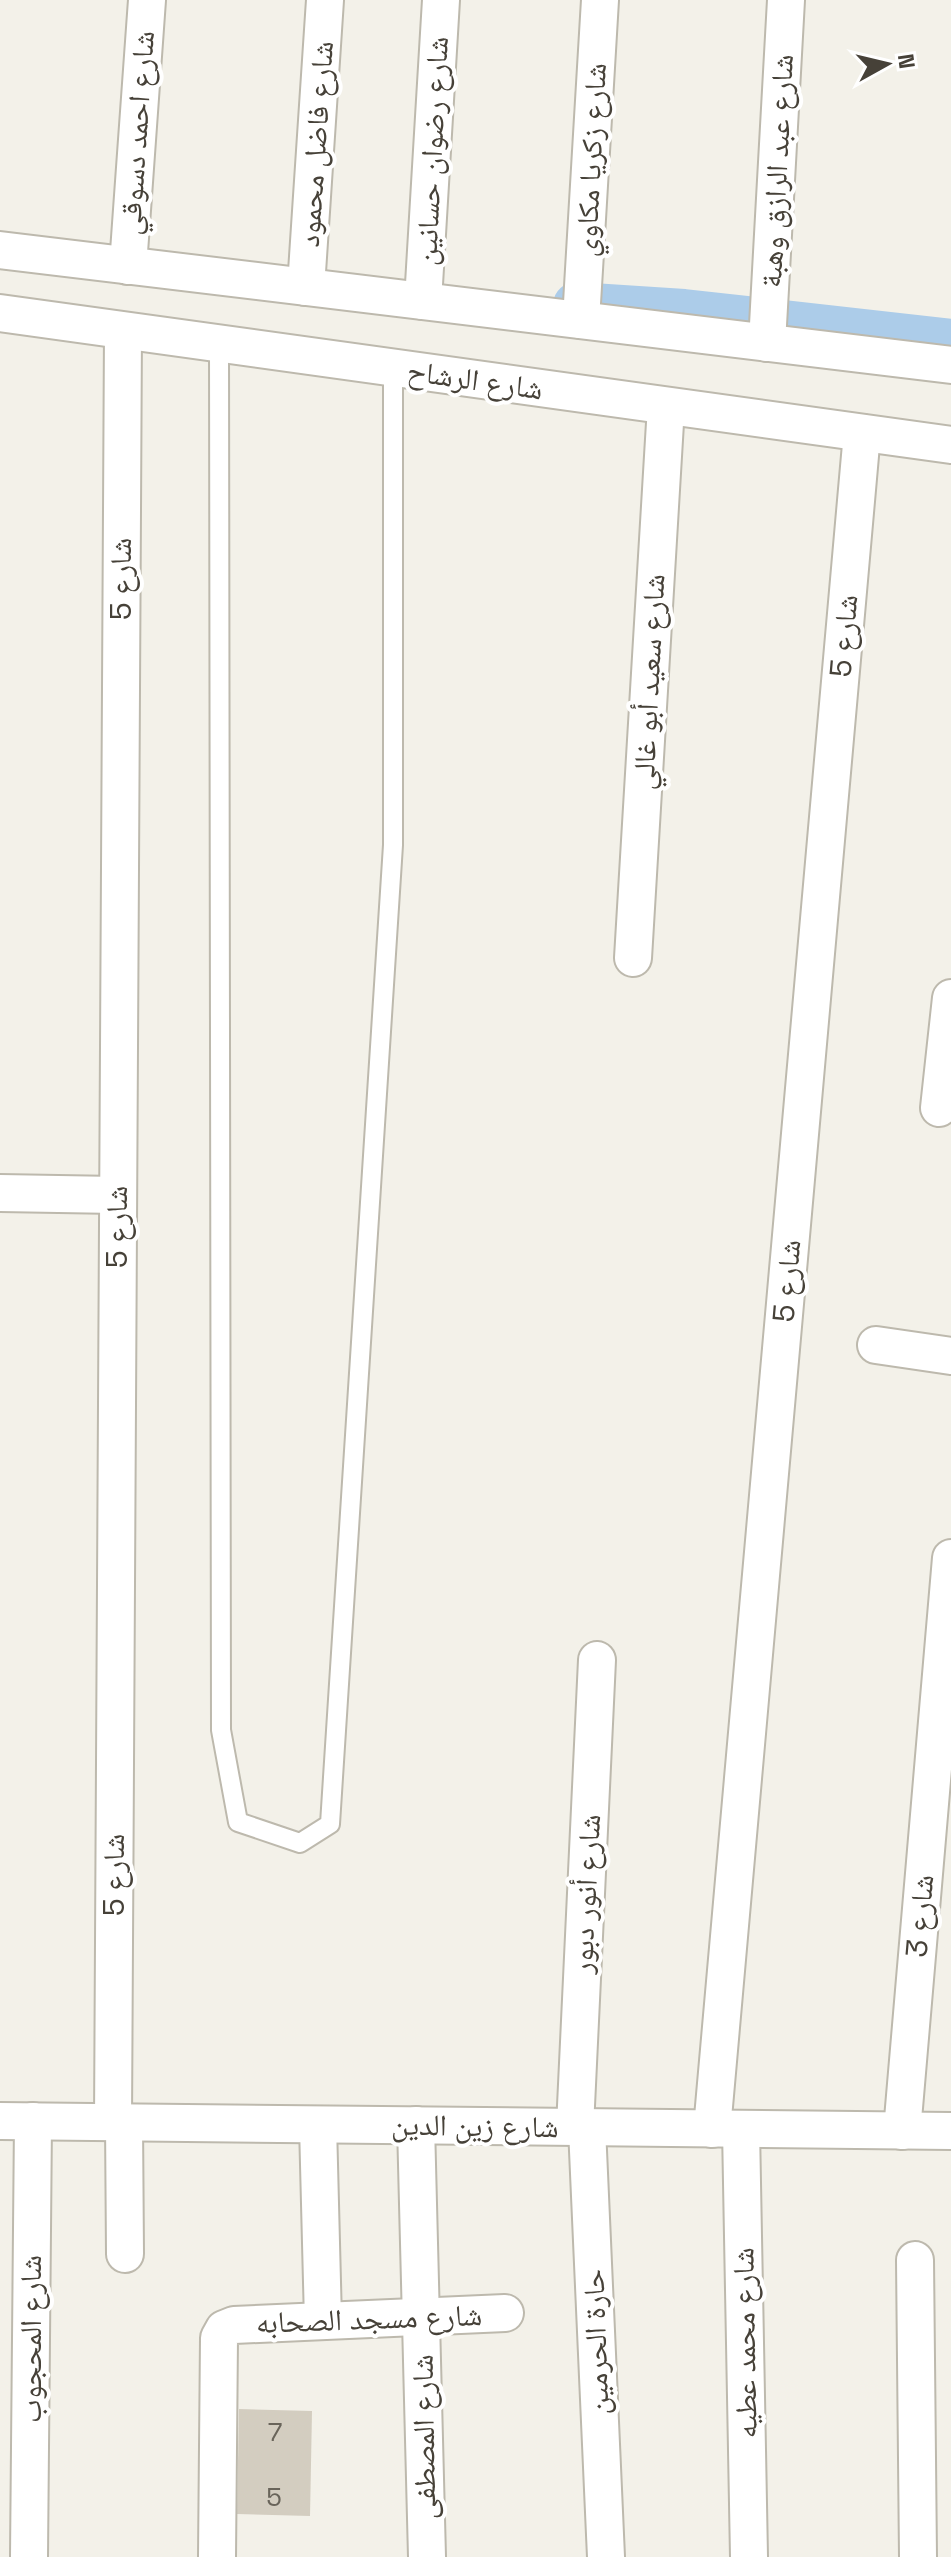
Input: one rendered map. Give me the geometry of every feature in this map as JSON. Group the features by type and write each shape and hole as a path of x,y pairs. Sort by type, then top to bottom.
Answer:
{"street":[{"name":"شارع احمد دسوقي","path":"128,266 147,0"},
{"name":"شارع فاضل محمود","path":"306,287 325,0"},
{"name":"شارع رضوان حسانين","path":"423,301 441,0"},
{"name":"شارع زكريا مكاوي","path":"581,320 600,0"},
{"name":"شارع عبد الرازق وهبة","path":"767,343 786,0"},
{"path":"0,250 951,364 951,358"},
{"name":"شارع الرشاح","path":"0,313 951,445"},
{"name":"شارع 5","path":"123,331 117,1195 118,2122 125,2254"},
{"name":"شارع سعيد أبو غالي","path":"633,958 666,406"},
{"name":"شارع 5","path":"727,2129 862,433"},
{"path":"939,1108 951,998"},
{"path":"0,1193 117,1195"},
{"path":"876,1345 951,1356"},
{"name":"شارع 3","path":"902,2131 951,1558"},
{"name":"شارع أنور دبور","path":"581,2128 597,1660"},
{"name":"شارع زين الدين","path":"16,2121 951,2131"},
{"name":"شارع المحجوب","path":"16,2121 29,2557"},
{"path":"318,2125 323,2321"},
{"name":"شارع المصطفى","path":"416,2125 427,2557"},
{"name":"حارة الحرمين","path":"581,2128 606,2557"},
{"name":"شارع محمد عطيه","path":"727,2129 749,2557"},
{"path":"915,2260 918,2557"},
{"name":"شارع مسجد الصحابه","path":"217,2557 220,2333 234,2325 505,2313"}],"lane":[{"path":"219,345 221,1730 238,1822 300,1843 330,1824 393,845 393,369"}],"building":[{"path":"239,2409 312,2411 310,2516 237,2514"}],"waterway":[{"path":"576,305 684,312 951,342"}]}
